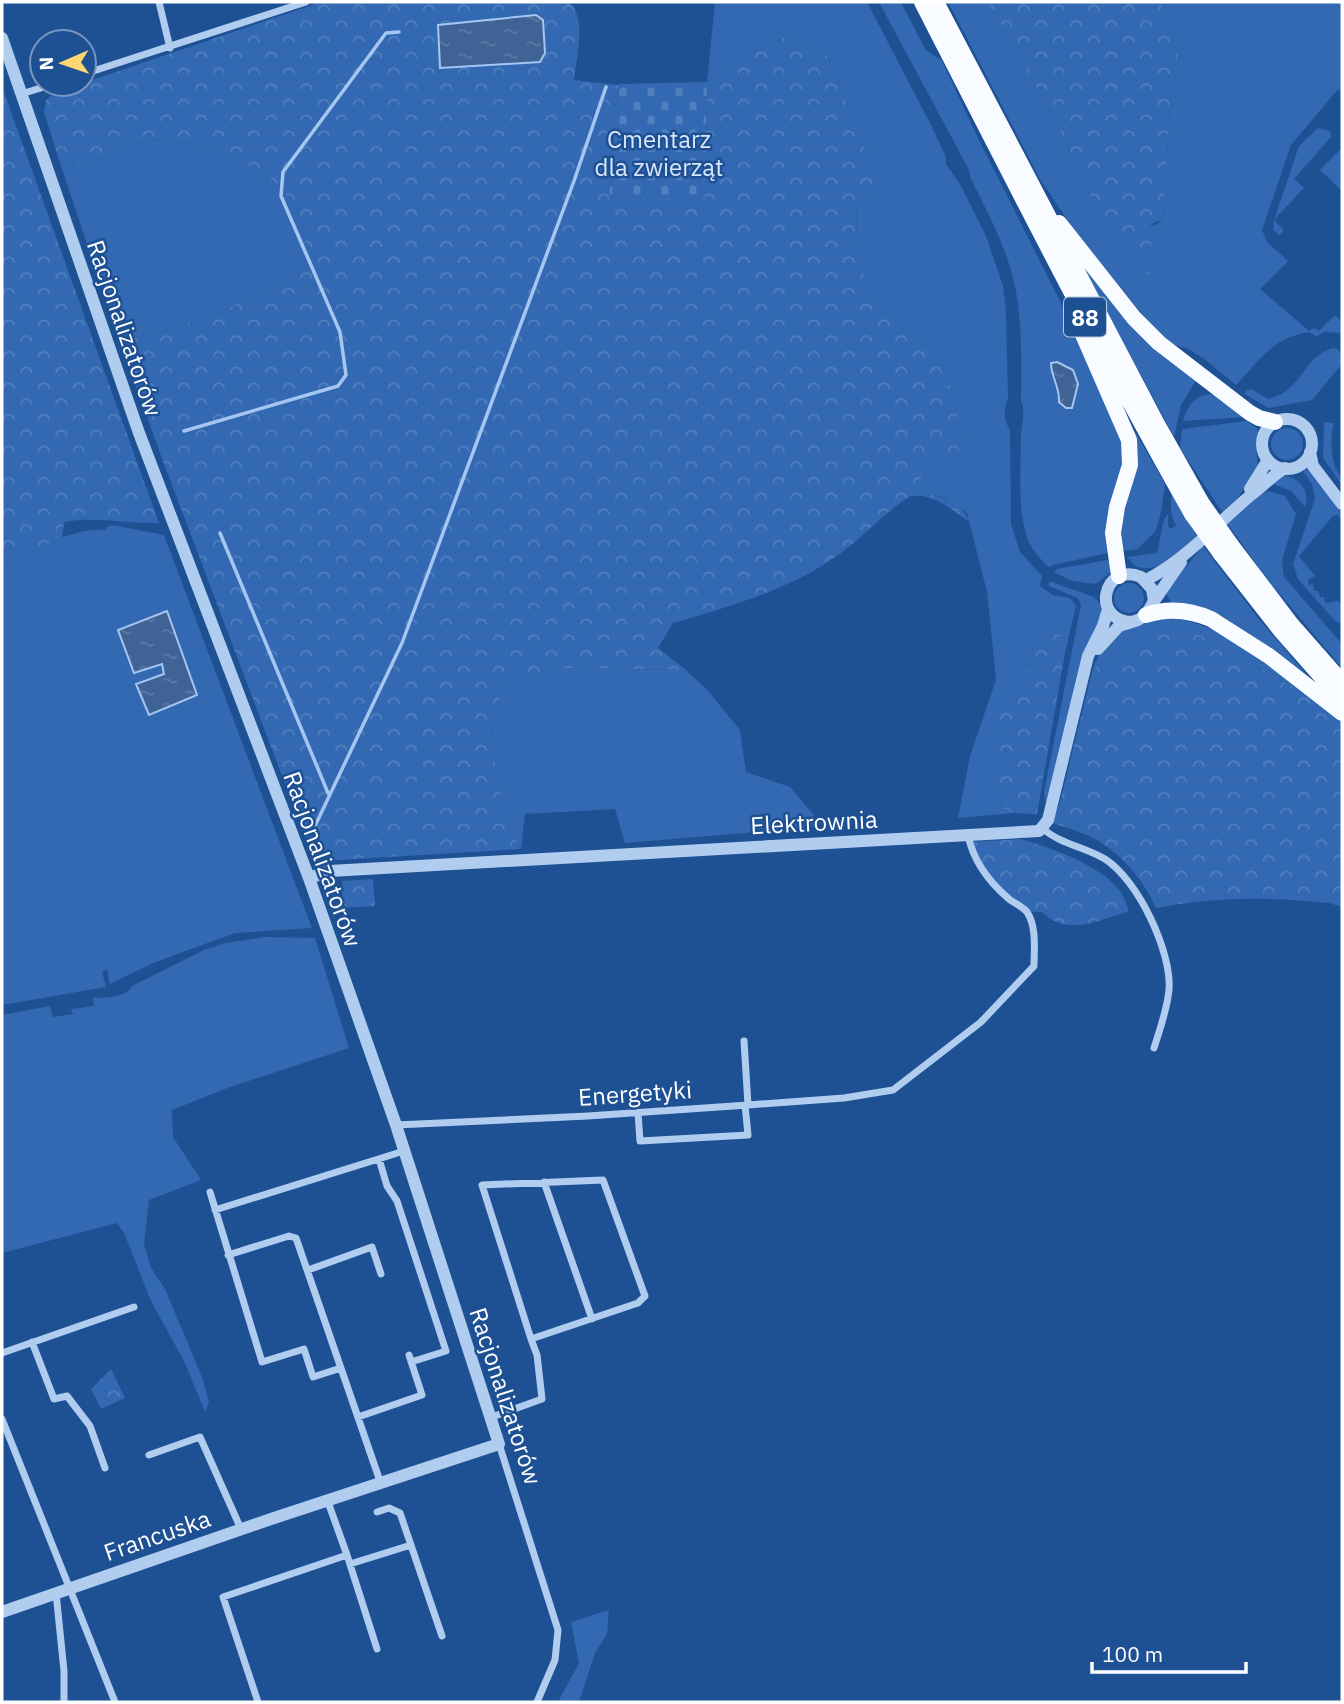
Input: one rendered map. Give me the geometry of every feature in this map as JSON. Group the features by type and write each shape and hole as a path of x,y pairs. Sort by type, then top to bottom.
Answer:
{"main road":[{"name":"88","path":"922,2 1026,190 1178,477 1290,642 1342,700"},
{"name":"88","path":"936,2 1026,190"},
{"path":"1026,190 1111,292 1159,343 1250,413 1275,422"},
{"path":"1026,190 1129,440 1130,465 1117,507 1113,533 1119,576"},
{"name":"88","path":"1226,550 1342,682"},
{"path":"1145,613 1174,611 1211,619 1269,656 1342,713"}],"street":[{"path":"159,2 170,48"},
{"path":"98,70 306,2"},
{"name":"Racjonalizatorów","path":"2,38 139,433 309,878 396,1125 492,1417 558,1630 555,1660 537,1702"},
{"path":"21,94 28,92"},
{"path":"1285,468 1268,460 1262,443 1266,431 1275,422 1289,419 1304,425 1311,436 1313,466 1342,504"},
{"path":"1085,671 1109,635 1119,626 1145,613 1187,554 1273,475 1285,468 1298,466 1310,452"},
{"path":"1241,502 1268,460"},
{"path":"1146,580 1187,554"},
{"path":"1145,613 1152,589 1146,580 1136,575 1119,576 1113,580 1106,594 1108,609 1103,626 1088,656 1052,808 1042,828 1057,838 1107,860 1120,870 1140,895 1167,968 1169,990 1154,1048"},
{"path":"1108,609 1119,620 1145,613"},
{"name":"Elektrownia","path":"309,878 330,872 1034,831 1042,828"},
{"name":"Energetyki","path":"396,1125 638,1113 844,1098 893,1090 981,1022 1034,967 1034,938 1026,912 1008,898 989,877 972,854 968,835"},
{"path":"638,1113 640,1141 748,1135 744,1041"},
{"path":"215,1210 404,1151"},
{"path":"358,1417 422,1395 410,1359 446,1351 397,1201 387,1186 379,1159"},
{"path":"492,1417 542,1399 537,1355 531,1339 482,1185 603,1180 645,1296 638,1303 531,1339"},
{"path":"544,1182 592,1319"},
{"path":"210,1192 262,1362 304,1349 313,1377 341,1368"},
{"path":"228,1255 289,1236 296,1238 381,1484"},
{"path":"308,1270 372,1248 381,1275"},
{"path":"2,1353 134,1307"},
{"path":"33,1342 54,1399 66,1396 90,1426 105,1468"},
{"path":"2,1419 62,1591 116,1702"},
{"path":"149,1455 200,1437 241,1529"},
{"name":"Francuska","path":"2,1612 499,1444"},
{"path":"328,1502 377,1649"},
{"path":"377,1512 389,1507 400,1513 442,1636"},
{"path":"350,1564 411,1545"},
{"path":"258,1702 223,1597 347,1555"},
{"path":"62,1591 64,1702"}],"green space":[{"path":"321,2 568,2 578,17 579,27 574,80 618,85 609,199 705,198 707,82 735,63 786,36 824,49 881,191 857,202 856,243 860,265 875,302 914,340 927,347 953,392 961,436 958,451 922,459 923,473 916,491 955,504 969,522 928,497 907,498 850,546 810,573 766,593 673,623 658,648 686,670 562,668 503,684 490,741 508,825 521,849 321,861 306,839 120,342 209,318 298,273 304,255 306,232 293,202 265,173 211,147 160,140 126,144 110,157 61,166 44,112 46,100 98,98 98,78"},
{"path":"715,2 867,2 932,127 946,157 946,164 960,184 986,236 1003,286 1006,312 1008,399 1005,415 1010,430 1011,524 1020,552 1042,576 1040,586 1053,595 1070,598 1076,606 1065,653 1057,629 1033,649 1026,683 992,719 992,729 1002,751 998,788 1001,807 1013,813 958,818 970,756 996,680 987,592 967,513 943,497 916,491 922,458 942,456 961,436 953,392 927,347 914,340 875,302 860,265 856,243 857,202 881,191 859,131 824,49 786,36 735,63 707,82"},
{"path":"879,2 901,2 925,49 942,61 1072,325 1123,444 1112,552 1049,567 1036,554 1027,537 1021,500 1023,413 1017,296 1006,254 969,170","holes":["1061,365 1073,370 1077,384 1074,399 1059,402 1057,381"]},
{"path":"948,2 988,2 1058,126 1101,220 1154,258 1147,228 1163,221 1171,93 1180,60 1160,2 1342,2 1342,93 1338,89 1291,145 1262,230 1267,242 1288,261 1260,289 1309,331 1314,328 1319,331 1335,315 1342,322 1342,333 1325,332 1316,336 1309,332 1286,339 1268,351 1236,385 1203,358 1188,349 1171,344 1156,331 1082,241 1041,181"},
{"path":"988,2 1160,2 1180,60 1171,93 1163,221 1155,222 1148,228 1154,258 1153,275 1145,273 1101,220 1058,126"},
{"name":"Cmentarz dla zwierząt","path":"707,82 705,199 609,199 618,84"},
{"path":"2,87 159,523 87,520 64,522 62,538 2,564"},
{"path":"1318,128 1330,131 1331,137 1294,179 1304,188 1274,220 1299,146"},
{"path":"160,140 211,147 265,173 293,202 306,232 304,255 298,273 209,318 120,342 61,166 110,157 126,144"},
{"path":"1342,148 1342,191 1320,170"},
{"path":"1274,220 1284,230 1279,236 1273,229"},
{"path":"1085,270 1092,272 1195,378 1181,405 1174,437"},
{"path":"1333,348 1342,354 1342,364 1312,400 1268,408 1245,394 1246,390 1251,389 1268,399 1280,395 1296,382 1314,359"},
{"path":"1210,394 1244,417 1183,421 1192,403"},
{"path":"1119,404 1165,484 1155,532 1137,549 1123,551 1121,524 1136,469"},
{"path":"1247,421 1258,429 1258,468 1237,499 1222,512 1180,448 1182,429"},
{"path":"1324,422 1334,423 1332,453 1342,485 1323,458"},
{"path":"1287,428 1298,433 1303,444 1298,455 1287,460 1276,455 1271,444 1276,433"},
{"path":"1307,469 1342,513 1342,520 1338,515 1333,516 1299,556 1315,576 1308,580 1309,585 1313,584 1314,591 1324,597 1325,603 1338,601 1342,606 1342,623 1335,621 1298,579 1293,564 1315,499 1312,484 1303,472"},
{"path":"1283,475 1299,482 1305,490 1305,507 1291,491 1273,484"},
{"path":"1268,491 1285,496 1296,514 1282,560 1284,577 1342,644 1342,668 1264,575 1227,523 1259,495"},
{"path":"1172,493 1197,535 1177,555 1163,564 1136,567 1127,557 1157,553 1164,519 1168,514 1170,529 1176,526 1171,510"},
{"path":"112,525 164,535 312,928 235,933 153,963 110,984 107,969 102,972 106,987 2,1005 2,564 66,536 106,530"},
{"path":"1203,546 1258,618 1307,675 1224,617 1205,609 1172,604 1165,592"},
{"path":"1114,559 1109,574 1095,584 1072,581 1054,572 1057,569"},
{"path":"1049,581 1094,597 1100,604 1102,615 1046,806 1044,792 1081,605 1078,598 1049,586"},
{"path":"1129,583 1140,587 1144,598 1140,609 1129,613 1118,609 1114,598 1118,587"},
{"path":"1160,617 1203,626 1223,635 1260,658 1313,698 1206,638 1157,631 1126,654 1093,668 1114,636"},
{"path":"1058,628 1065,653 1037,814 1013,813 1001,807 998,788 1001,751 992,729 992,719 1026,683 1033,649"},
{"path":"1184,629 1206,638 1313,698 1342,723 1342,907 1306,901 1242,899 1200,901 1156,908 1138,878 1114,852 1090,837 1053,823 1093,668 1126,654 1157,631"},
{"path":"562,668 686,670 709,692 740,730 746,772 790,787 813,814 817,827 625,843 615,809 525,814 521,849 508,825 490,741 503,684"},
{"path":"1021,839 1060,852 1100,873 1119,890 1129,911 1096,922 1073,925 1052,920 1042,912 1026,912 989,877 970,842"},
{"path":"373,879 375,906 343,908 342,881"},
{"path":"265,937 315,938 349,1048 230,1087 172,1110 173,1137 201,1180 149,1200 144,1244 151,1268 165,1289 202,1377 209,1402 205,1412 185,1363 151,1301 124,1233 117,1223 2,1253 2,1015 50,1006 53,1017 73,1014 71,1009 94,1006 93,998 125,993 132,986 204,950 226,943"},
{"path":"111,1369 125,1398 101,1409 91,1389"},
{"path":"609,1610 607,1634 595,1653 579,1702 558,1702 579,1663 571,1622"}],"water":[{"path":"536,15 543,20 545,53 540,62 440,68 438,25"},
{"path":"1057,362 1073,370 1078,384 1072,408 1066,408 1059,402 1051,363"},
{"path":"167,611 197,695 149,715 136,684 164,674 162,664 134,673 118,630"}],"waterway":[{"path":"184,431 338,386 346,375 340,332 281,196 283,172 386,33 399,32"},
{"path":"315,826 402,643 574,181 606,87"},
{"path":"220,533 328,793"}]}
